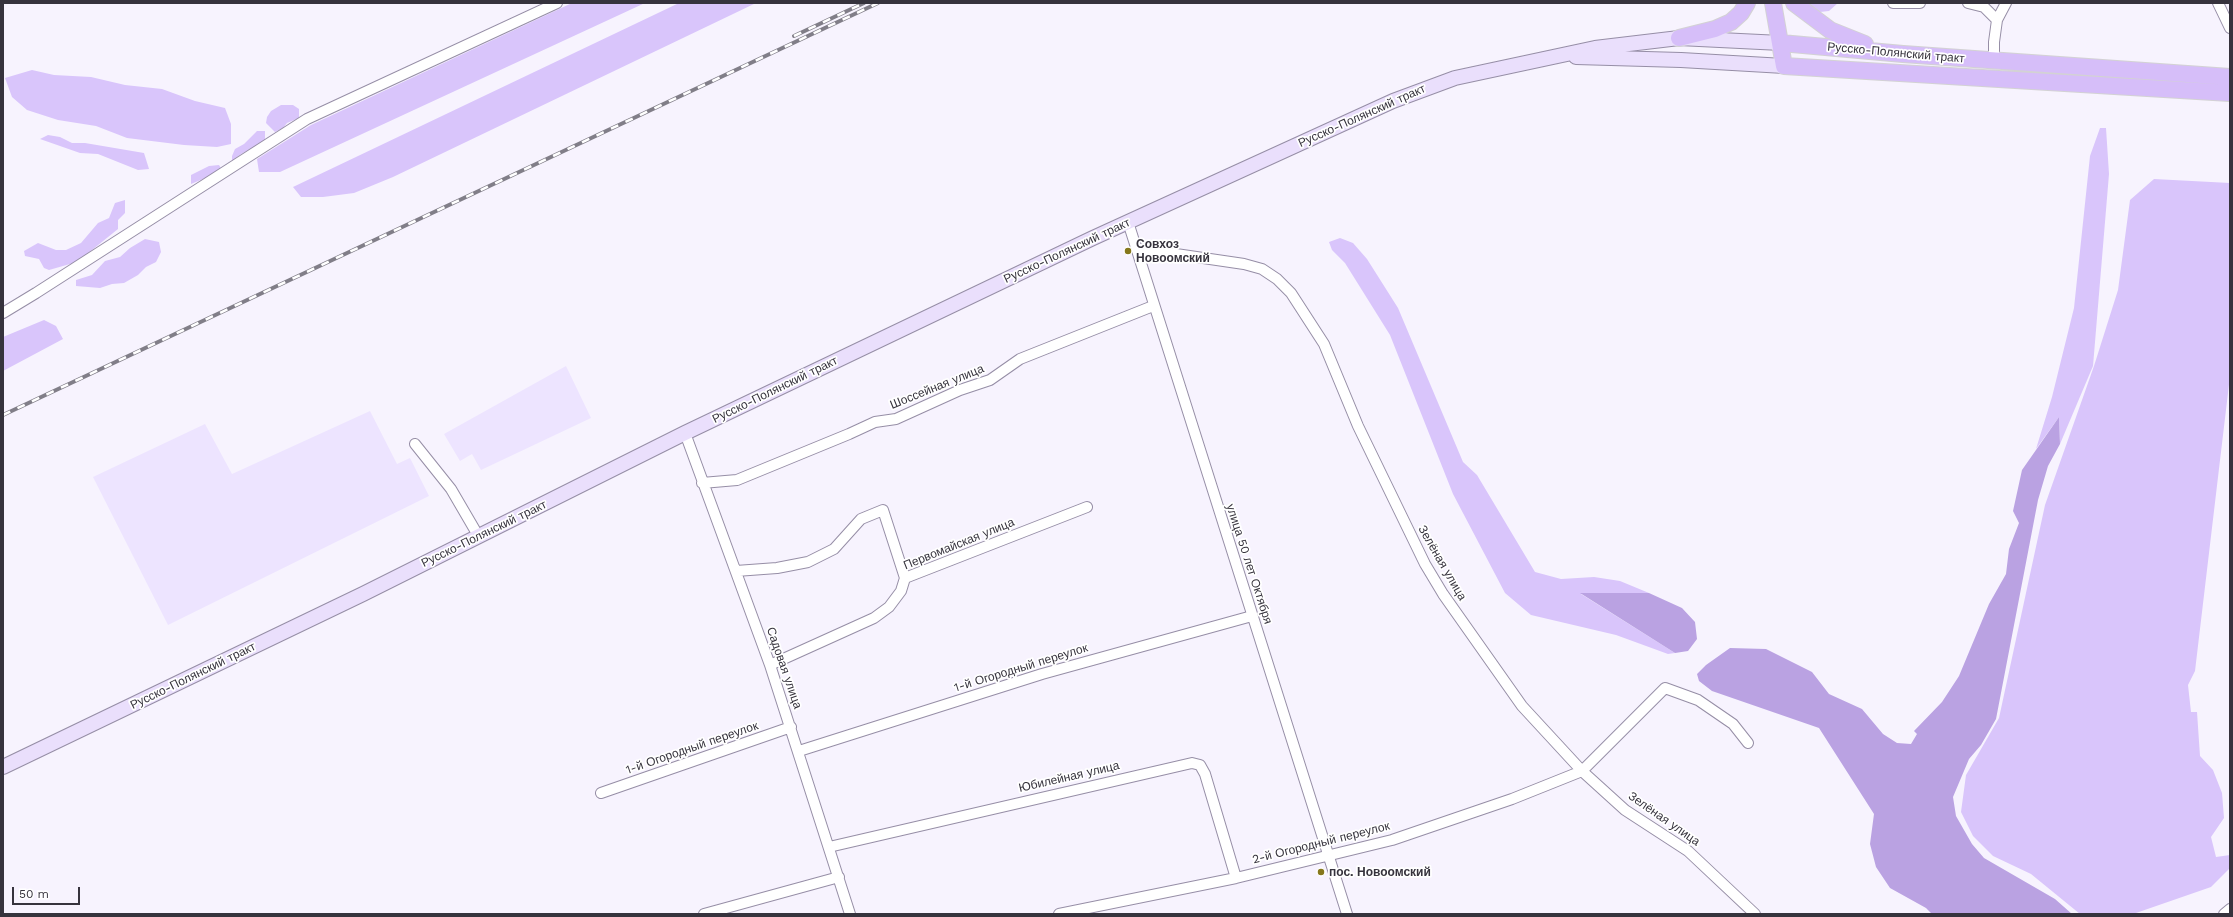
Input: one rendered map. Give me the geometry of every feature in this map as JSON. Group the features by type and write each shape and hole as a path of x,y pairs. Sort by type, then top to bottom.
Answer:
{"main road":[{"path":"1679,38 1715,29 1731,22 1741,13 1748,3"},
{"path":"1773,3 1784,66"},
{"path":"1794,3 1824,26 1846,38 1903,54"},
{"name":"Русско-Полянский тракт","path":"3,767 479,537 685,433 1128,222 1424,88 1480,72 1563,56 1595,48 1679,38 1781,43 1994,61 2230,77"},
{"name":"Русско-Полянский тракт","path":"1563,56 1681,60 2230,93"}],"street":[{"path":"3,313 36,294 307,120 557,3"},
{"path":"1893,3 1920,3"},
{"path":"1968,3 1984,7 1997,20"},
{"path":"1994,61 1994,42 1997,20 2006,3"},
{"path":"2218,3 2230,28"},
{"name":"улица 50 лет Октября","path":"1128,222 1153,306 1347,914"},
{"name":"Зелёная улица","path":"1135,248 1244,264 1262,269 1277,279 1292,293 1324,344 1358,426 1399,514 1443,594 1522,706 1582,771 1625,810 1694,855 1755,914"},
{"name":"Шоссейная улица","path":"702,483 737,480 850,434 875,422 896,419 960,390 990,380 1020,359 1153,306"},
{"name":"Садовая улица","path":"685,433 702,483 770,665 799,751 850,914"},
{"path":"415,444 451,489 479,537"},
{"name":"Первомайская улица","path":"770,665 874,618 889,607 901,591 905,578 1087,507"},
{"path":"736,571 776,568 808,562 834,549 861,519 883,510 905,578"},
{"name":"1-й Огородный переулок","path":"799,751 1042,674 1252,616"},
{"path":"1582,771 1664,688 1698,700 1733,724 1748,743"},
{"name":"1-й Огородный переулок","path":"601,793 791,727"},
{"name":"Юбилейная улица","path":"829,847 1192,763 1200,766 1205,774 1236,878"},
{"name":"2-й Огородный переулок","path":"1059,914 1236,878 1407,835 1498,804 1582,771"},
{"path":"704,914 839,877"},
{"path":"2224,914 2230,909"}],"shaded area":[{"path":"572,3 645,3 280,172 259,172 257,159 311,125"},
{"path":"679,3 756,3 393,177 354,193 323,197 301,197 293,187"},
{"path":"1804,3 1838,3 1829,11 1820,12"},
{"path":"32,70 54,75 91,77 125,85 162,89 195,101 225,108 231,124 231,144 217,147 184,145 127,138 96,126 58,120 27,110 12,97 5,78"},
{"path":"281,105 293,105 299,109 299,118 287,123 283,128 275,132 266,123 267,117 271,111"},
{"path":"2100,128 2106,128 2109,174 2093,366 2060,444 2059,417 2036,449 2052,397 2074,308 2090,156"},
{"path":"257,131 265,131 265,141 241,154 232,161 232,156 235,149 244,144"},
{"path":"48,135 60,137 72,143 85,143 144,153 149,169 138,170 98,154 80,153 40,139"},
{"path":"219,165 222,170 191,184 191,175 209,166"},
{"path":"2154,179 2230,183 2230,376 2195,671 2188,685 2191,712 2197,712 2200,756 2213,770 2222,793 2224,818 2211,837 2216,857 2230,855 2230,868 2211,887 2136,913 2080,914 2031,874 1993,856 1973,836 1961,812 1966,775 1999,718 2045,505 2094,366 2118,290 2130,200"},
{"path":"125,200 125,213 118,220 118,229 77,262 49,270 44,268 39,259 25,256 24,251 38,243 56,250 66,250 81,243 98,223 109,218 115,203"},
{"path":"1340,238 1353,243 1367,259 1398,308 1463,462 1477,475 1535,572 1561,579 1594,577 1620,581 1649,593 1581,594 1675,653 1668,654 1616,635 1531,615 1505,593 1453,494 1390,335 1345,263 1332,250 1329,242"},
{"path":"145,239 159,242 161,252 156,262 146,267 138,275 124,283 112,284 100,288 76,286 76,280 92,275 105,261 120,257 130,248"},
{"path":"44,320 56,326 63,339 3,371 3,337"},
{"path":"566,366 591,418 481,470 472,454 460,461 444,434"},
{"path":"370,411 397,464 410,458 429,496 168,625 93,477 205,424 232,474"},
{"path":"2059,417 2060,444 2048,466 2038,500 1996,719 1981,745 1969,759 1953,797 1956,816 1972,844 1984,858 2055,899 2072,914 1932,914 1926,908 1890,888 1876,867 1870,844 1874,814 1819,728 1712,691 1699,681 1697,674 1706,665 1730,648 1766,649 1812,672 1829,694 1862,709 1883,734 1897,743 1911,744 1917,734 1914,731 1942,702 1959,676 1989,604 2006,574 2009,549 2019,523 2013,511 2022,470"},
{"path":"1580,593 1649,593 1682,608 1695,622 1697,639 1688,651 1675,653"}],"railway":[{"path":"794,36 864,3"},
{"path":"3,415 878,3"}],"place":[{"name":"Совхоз Новоомский","path":"1128,251"},
{"name":"пос. Новоомский","path":"1321,872"}]}
